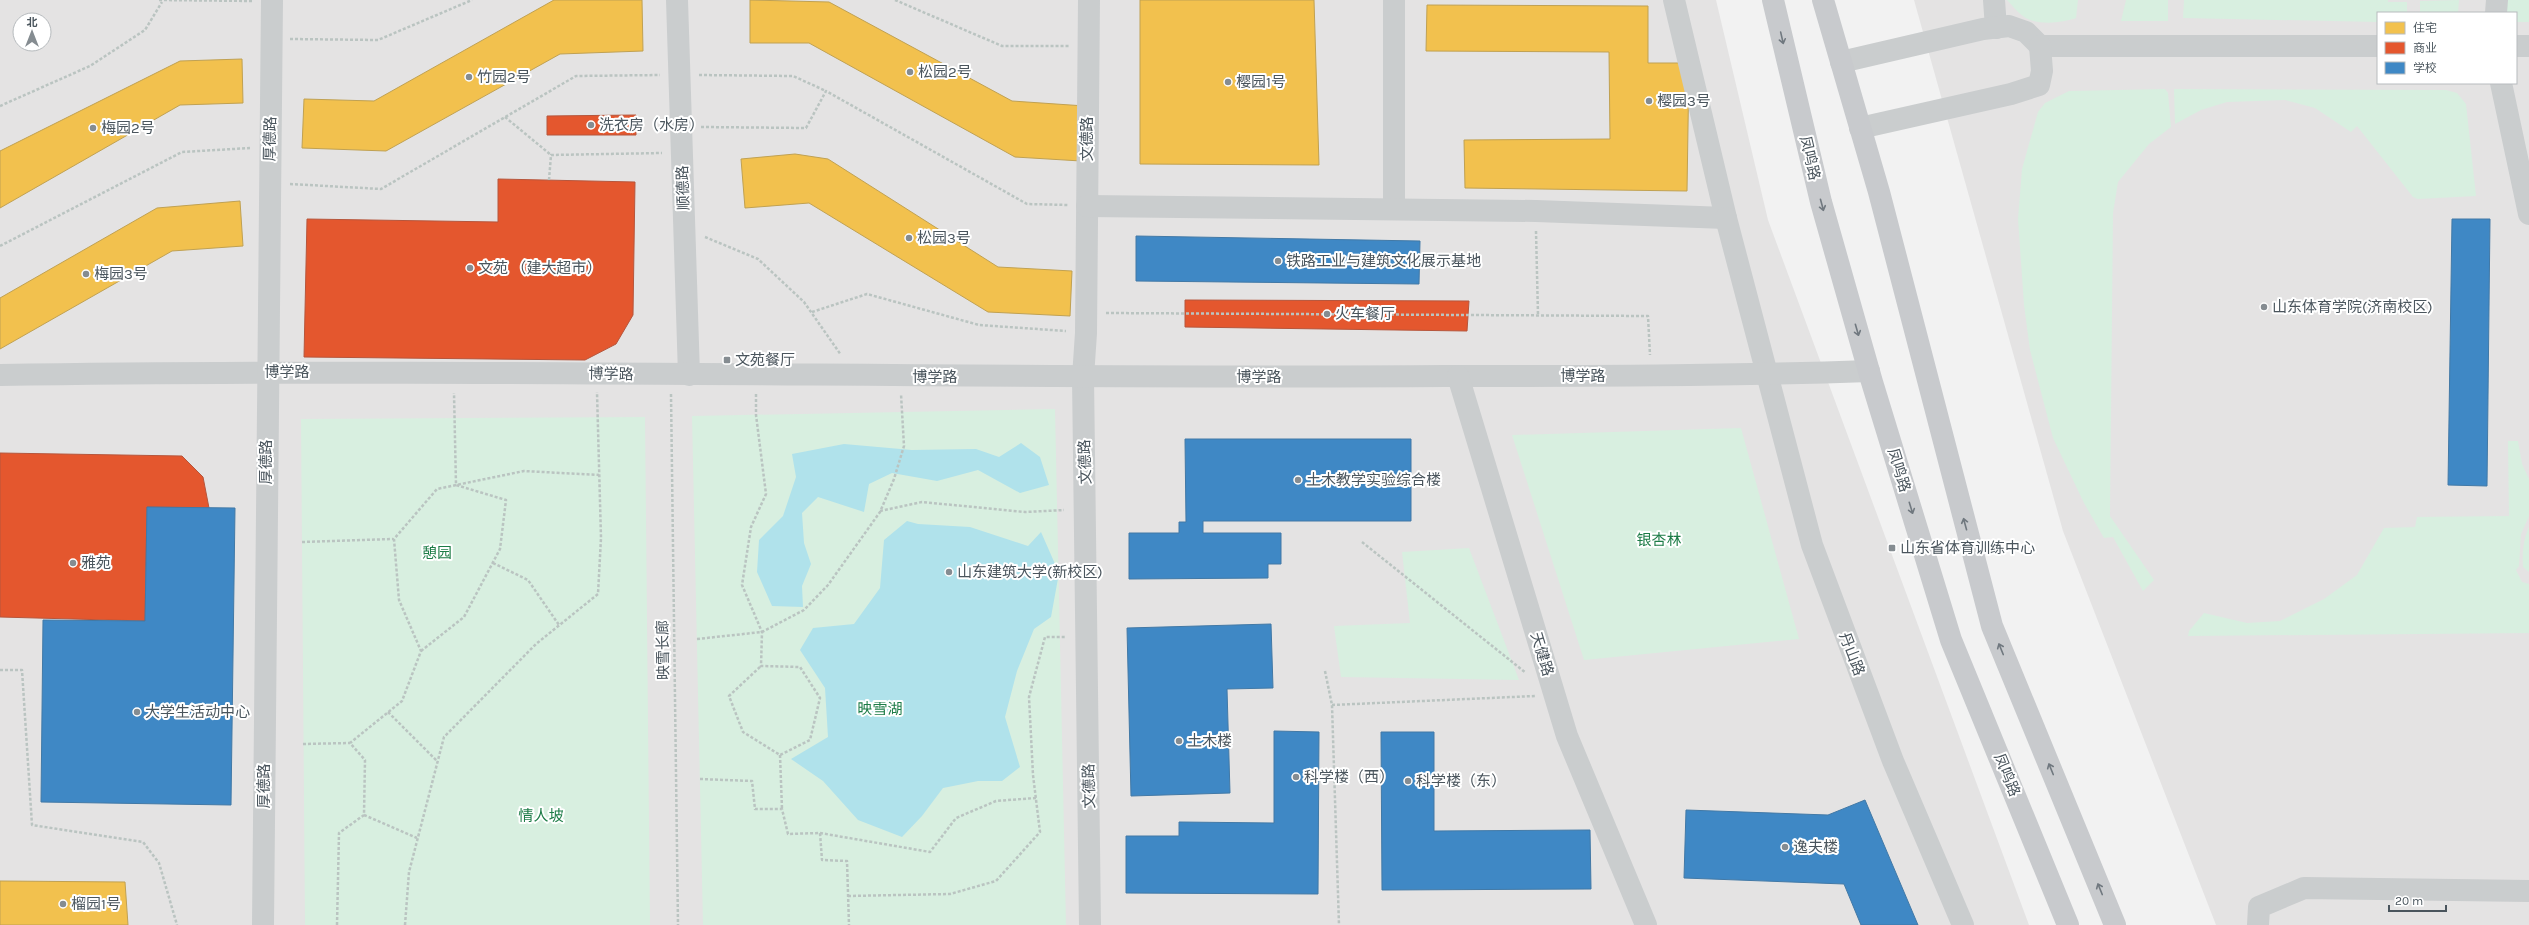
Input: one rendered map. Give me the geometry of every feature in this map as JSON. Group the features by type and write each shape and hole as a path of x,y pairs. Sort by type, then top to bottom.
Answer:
{"main road":[{"name":"凤鸣路","path":"1773,0 1821,202 1869,371 1951,640 2068,925"},
{"path":"1823,0 1879,192 1992,626 2115,925"}],"street":[{"name":"顺德路","path":"677,0 684,229 680,375"},
{"name":"文德路","path":"1089,0 1086,323 1083,377 1088,636 1090,925"},
{"path":"1394,0 1394,209"},
{"name":"丹山路","path":"1674,0 1726,218 1812,545 1893,761 1963,925"},
{"path":"1994,0 1996,28"},
{"path":"2496,12 2497,0"},
{"name":"厚德路","path":"263,925 267,371 272,1"},
{"path":"1841,62 2009,26 2026,32 2040,46 2042,71 2038,84 2011,94 1860,128"},
{"path":"2040,46 2377,46"},
{"path":"2517,46 2529,46"},
{"path":"2501,84 2529,214"},
{"path":"1086,206 1536,211 1726,218"},
{"name":"博学路","path":"0,375 267,371 756,376 1083,377 1651,375 1869,371"},
{"name":"天健路","path":"1458,376 1567,736 1646,925"},
{"path":"2258,925 2259,908 2304,888 2529,891"}],"path":[{"path":"271,38 378,40 472,0"},
{"path":"895,0 1002,46 1088,46"},
{"path":"0,106 90,66 145,30 161,1 272,1"},
{"path":"269,183 381,189 576,76 793,76 826,91 1027,204 1086,206"},
{"path":"681,127 806,128 826,91"},
{"path":"505,117 551,155 682,153"},
{"path":"0,246 182,152 270,148"},
{"path":"549,180 551,155"},
{"path":"1536,211 1538,315"},
{"path":"684,229 758,258 804,302 854,376"},
{"path":"812,312 867,294 979,325 1538,315 1648,316 1651,375"},
{"path":"453,373 456,485"},
{"path":"405,925 408,872 444,737 536,644 598,594 601,538 597,374"},
{"name":"映雪长廊","path":"678,925 680,375"},
{"path":"756,376 756,415 766,494 751,527 742,585 762,632 760,666 730,696 743,732 780,755"},
{"path":"697,639 762,632 804,610 828,585 880,512 894,479 904,446 900,377"},
{"path":"421,651 399,600 394,539 437,489 524,471 599,476"},
{"path":"304,744 350,743 402,701 421,651 464,617 500,548 506,500 456,485"},
{"path":"880,512 922,502 1025,512 1086,509"},
{"path":"302,542 394,539"},
{"path":"1362,542 1530,676"},
{"path":"493,563 528,580 559,625"},
{"path":"848,896 950,894 996,882 1040,832 1036,798 1029,697 1045,637 1088,636"},
{"path":"760,666 800,667 820,698 810,740 780,755"},
{"path":"0,670 22,670 32,825 143,842 159,863 177,925"},
{"path":"1325,671 1332,705 1339,925"},
{"path":"1332,705 1554,696"},
{"path":"388,712 437,761"},
{"path":"350,743 365,760 364,815"},
{"path":"780,755 782,809 788,834 820,833 930,852 956,818 996,801 1036,798"},
{"path":"700,779 752,780 755,809 782,809"},
{"path":"364,815 417,838"},
{"path":"337,925 339,833 364,815"},
{"path":"820,833 822,860 847,861 849,925"}],"shaded area":[{"name":"山东建筑大学(新校区)","path":"0,0 1716,0 1768,220 2029,925 0,925"},
{"name":"山东体育学院(济南校区)","path":"1914,0 2529,0 2529,925 2216,925 2063,531"}],"green space":[{"path":"2007,0 2078,0 2076,18 2049,23 2035,21 2028,19 2021,14"},
{"path":"2126,0 2168,0 2168,21 2121,21"},
{"path":"2184,0 2388,0 2388,2 2407,2 2407,12 2377,12 2377,22 2183,18"},
{"path":"2459,0 2458,12 2420,12 2420,1"},
{"path":"2499,0 2529,0 2529,22 2517,22 2517,12 2504,12"},
{"path":"2165,89 2168,93 2171,127 2149,144 2118,182 2113,213 2110,516 2154,580 2143,591 2113,537 2104,538 2084,503 2053,438 2030,350 2024,305 2018,219 2022,169 2038,112 2045,103 2069,91"},
{"path":"2174,89 2446,90 2457,93 2466,104 2476,196 2418,199 2413,197 2357,126 2351,132 2315,108 2285,100 2227,102 2201,110 2175,124"},
{"name":"映雪湖","path":"1055,409 1066,925 703,925 692,416"},
{"name":"憩园","path":"645,417 650,925 305,925 301,419"},
{"name":"银杏林","path":"1741,428 1799,639 1584,660 1512,435"},
{"path":"2508,441 2518,441 2522,464 2529,479 2529,516 2521,534 2519,566 2516,570 2522,582 2529,584 2529,633 2188,636 2189,631 2204,613 2247,623 2280,621 2324,599 2357,575 2384,528 2415,527 2417,517 2509,516"},
{"path":"2529,527 2529,572 2523,567 2523,547"},
{"path":"1469,548 1519,680 1341,677 1334,626 1410,623 1402,552"}],"water":[{"path":"1021,443 1040,457 1049,485 1020,493 978,470 937,481 892,473 869,484 864,512 818,497 802,513 804,543 811,564 802,586 803,607 772,606 757,572 759,540 783,516 796,477 792,454 844,444 912,450 976,449 999,457"},
{"path":"907,521 918,524 970,527 1028,546 1041,532 1059,573 1051,617 1034,629 1017,671 1005,717 1020,767 1002,781 978,781 943,788 922,816 902,837 858,820 823,781 791,759 828,737 825,688 800,650 813,628 854,624 880,588 884,540"}],"building: 住宅":[{"name":"竹园2号","path":"554,0 642,0 643,51 560,54 386,151 302,148 304,99 374,101"},
{"name":"松园2号","path":"750,0 829,2 1012,101 1085,106 1081,161 1015,157 809,43 750,43"},
{"name":"樱园1号","path":"1140,0 1314,0 1319,165 1140,164"},
{"name":"樱园3号","path":"1427,5 1648,6 1648,63 1689,63 1687,191 1465,188 1464,140 1610,139 1609,52 1426,51"},
{"name":"梅园2号","path":"242,59 243,103 180,105 0,208 0,151 180,61"},
{"name":"松园3号","path":"795,154 828,159 998,267 1072,271 1070,316 988,312 809,203 745,208 741,159"},
{"name":"梅园3号","path":"240,201 243,246 172,251 0,349 0,298 157,208"},
{"name":"榴园1号","path":"0,881 125,882 128,925 0,925"}],"building: 商业":[{"name":"洗衣房（水房）","path":"636,115 636,135 547,135 547,116"},
{"name":"文苑 （建大超市）","path":"498,179 635,182 633,315 616,344 585,360 304,357 307,219 498,222"},
{"name":"火车餐厅","path":"1185,300 1469,301 1467,331 1185,327"},
{"name":"雅苑","path":"0,453 182,456 203,477 209,508 147,507 145,621 0,617"}],"building: 学校":[{"path":"2452,219 2490,219 2487,486 2448,485"},
{"name":"铁路工业与建筑文化展示基地","path":"1136,236 1420,241 1419,284 1136,281"},
{"name":"土木教学实验综合楼","path":"1185,439 1411,439 1411,521 1203,521 1203,533 1281,533 1281,564 1268,564 1268,578 1129,579 1129,533 1179,533 1179,522 1186,522"},
{"name":"大学生活动中心","path":"147,507 235,508 231,805 41,802 43,620 145,621"},
{"name":"土木楼","path":"1271,624 1273,688 1227,689 1230,793 1131,796 1127,628"},
{"name":"科学楼（西）","path":"1274,731 1319,732 1318,894 1126,893 1126,836 1179,836 1179,822 1274,823"},
{"name":"科学楼（东）","path":"1381,732 1434,732 1434,831 1590,830 1591,889 1382,890"},
{"name":"逸夫楼","path":"1865,800 1918,925 1861,925 1844,884 1684,878 1686,810 1828,815"}],"place":[{"name":"松园2号","path":"910,72"},
{"name":"竹园2号","path":"469,77"},
{"name":"樱园1号","path":"1228,82"},
{"name":"樱园3号","path":"1649,101"},
{"name":"洗衣房（水房）","path":"591,125"},
{"name":"梅园2号","path":"93,128"},
{"name":"松园3号","path":"909,238"},
{"name":"铁路工业与建筑文化展示基地","path":"1278,261"},
{"name":"文苑 （建大超市）","path":"470,268"},
{"name":"梅园3号","path":"86,274"},
{"name":"山东体育学院(济南校区)","path":"2264,307"},
{"name":"火车餐厅","path":"1327,314"},
{"name":"文苑餐厅","path":"727,360"},
{"name":"土木教学实验综合楼","path":"1298,480"},
{"name":"山东省体育训练中心","path":"1892,548"},
{"name":"雅苑","path":"73,563"},
{"name":"山东建筑大学(新校区)","path":"949,572"},
{"name":"大学生活动中心","path":"137,712"},
{"name":"土木楼","path":"1179,741"},
{"name":"科学楼（西）","path":"1296,777"},
{"name":"科学楼（东）","path":"1408,781"},
{"name":"逸夫楼","path":"1785,847"},
{"name":"榴园1号","path":"63,904"}],"park label":[{"name":"情人坡","path":"541,816"}]}
